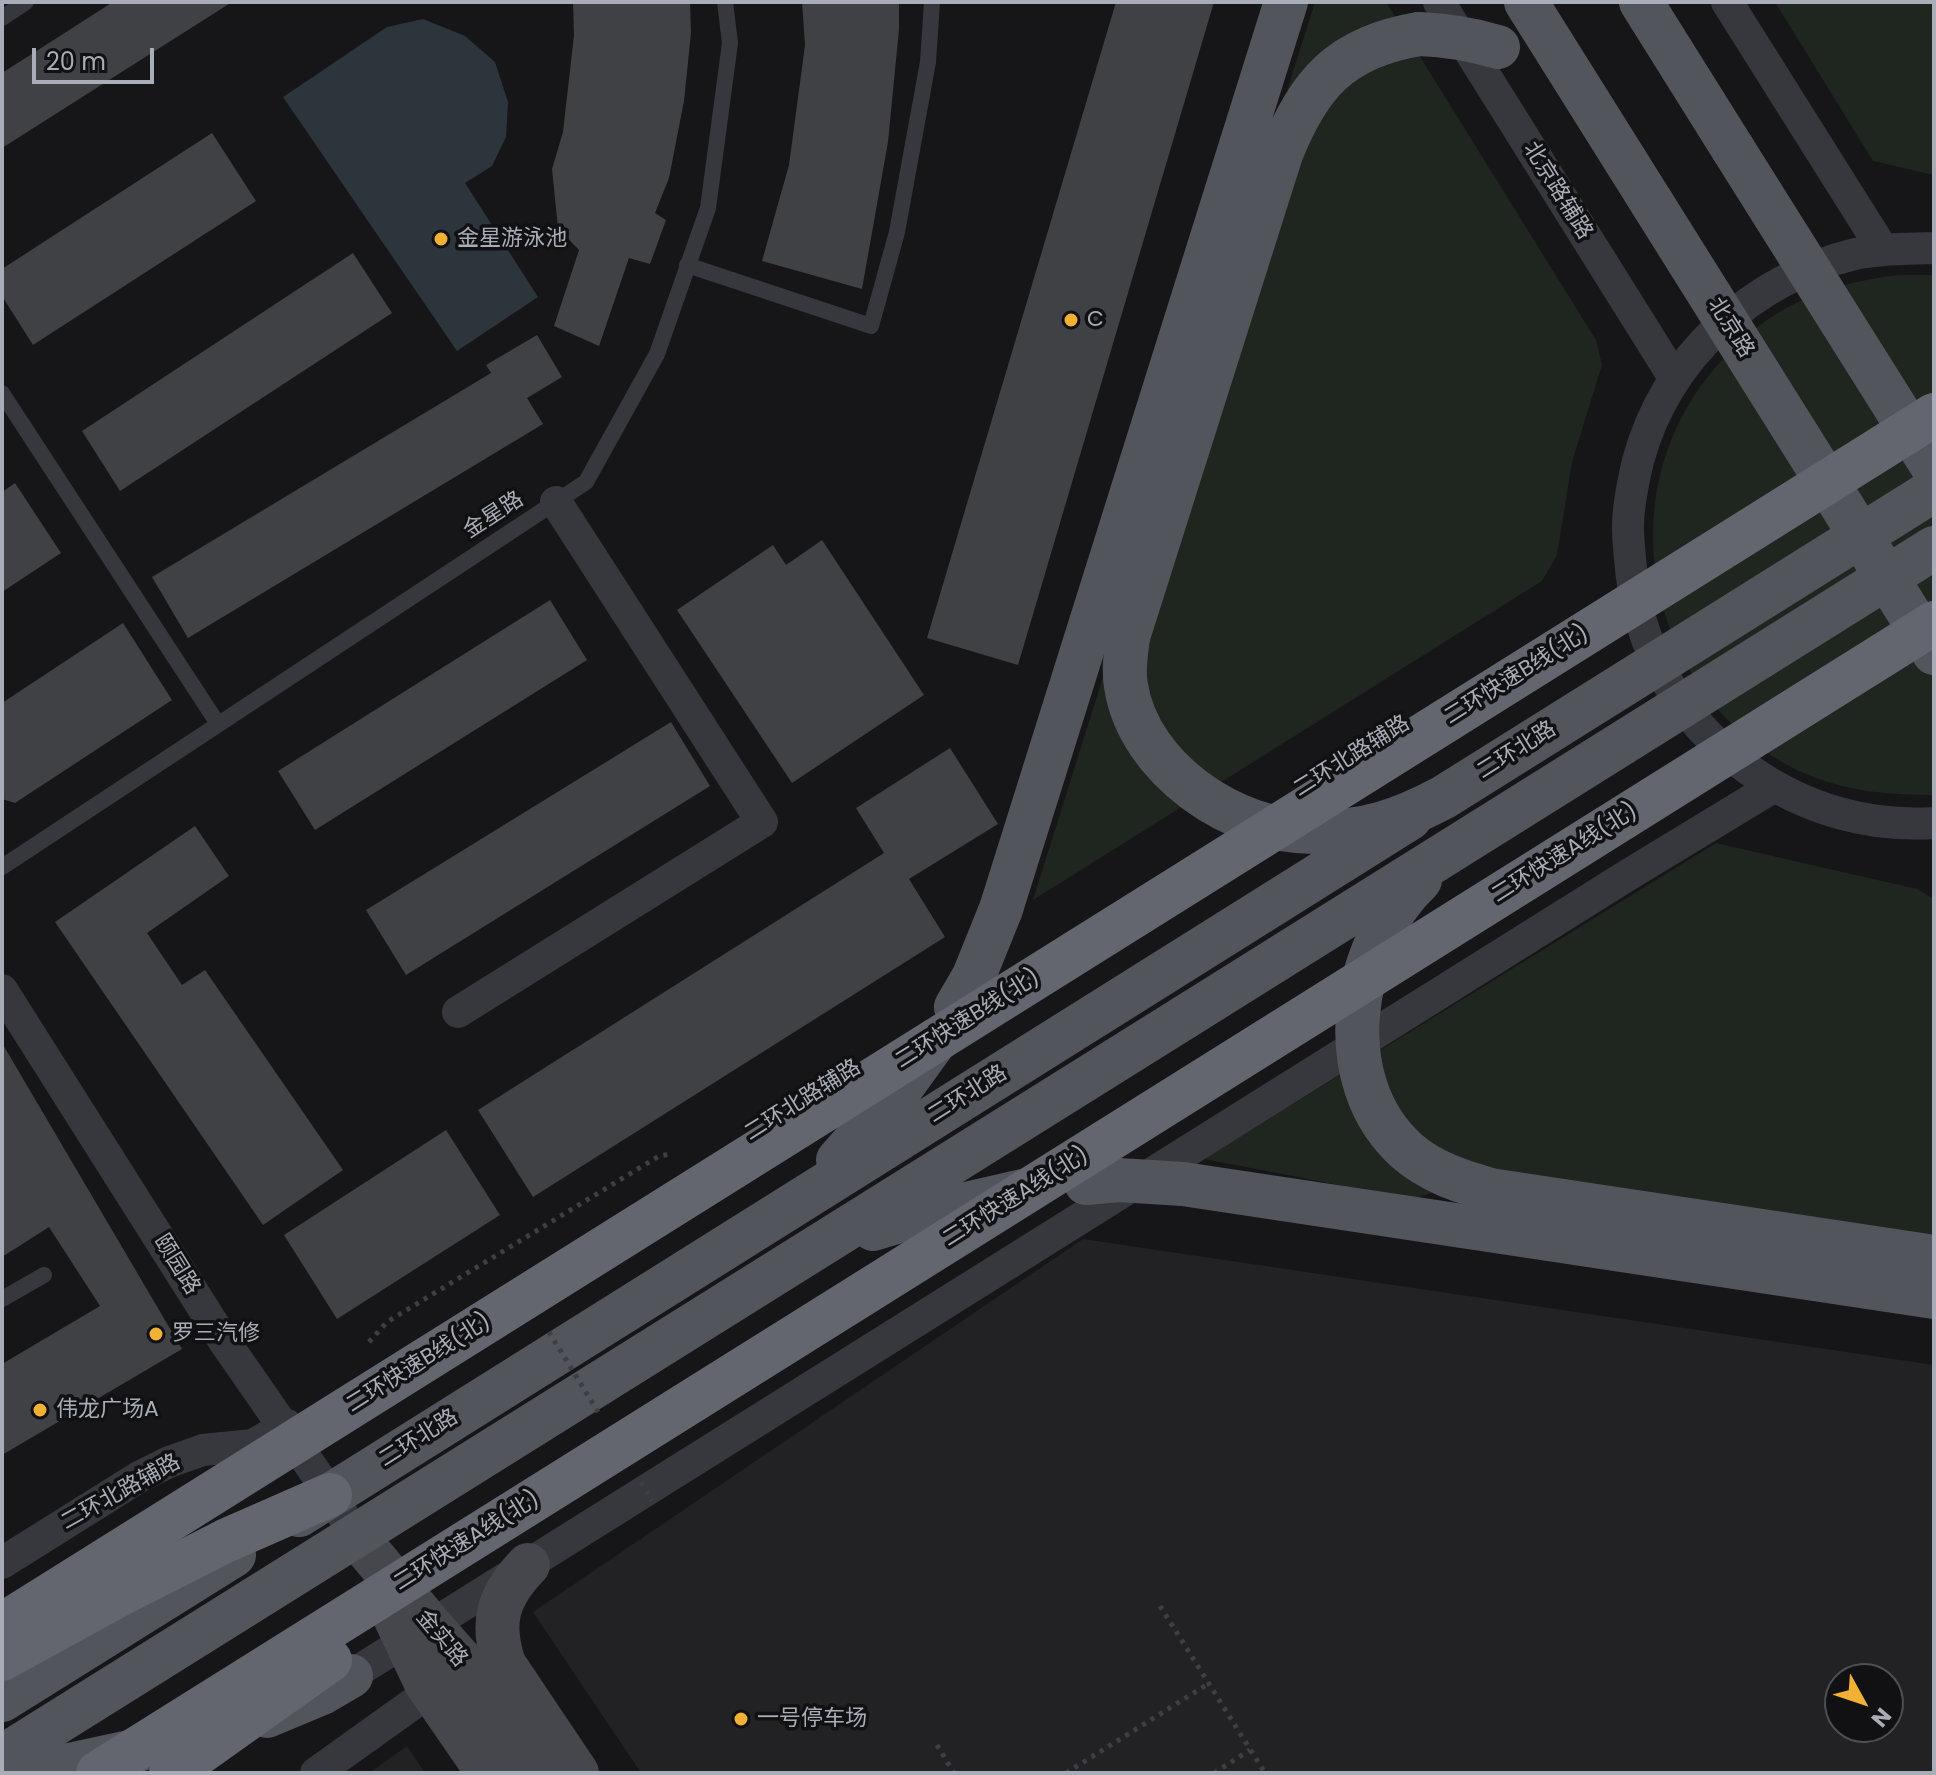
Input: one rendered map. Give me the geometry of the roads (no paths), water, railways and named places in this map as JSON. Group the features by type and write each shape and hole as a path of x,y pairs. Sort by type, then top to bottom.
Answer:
{"highway":[{"name":"二环快速B线(北)","path":"2,1625 1934,415"},
{"name":"二环快速A线(北)","path":"98,1773 1934,623"},
{"path":"2,1647 351,1406"},
{"path":"171,1773 662,1419"},
{"path":"2,1657 225,1541 330,1495"}],"main road":[{"path":"781,1212 834,1164 879,1114 919,1065 974,976 1001,909 1286,2"},
{"name":"北京路","path":"1526,2 1934,653"},
{"path":"1641,2 1934,469"},
{"path":"1660,2 1681,62 1701,97"},
{"path":"1444,797 1410,815 1376,826 1333,832 1311,833 1280,828 1223,809 1177,776 1143,734 1126,686 1124,661 1128,637 1281,154 1308,98 1326,77 1347,59 1393,39 1429,18 1445,35 1498,47 1550,76 1597,121 1618,149"},
{"name":"二环北路","path":"2,1700 1934,490"},
{"path":"2,1757 1934,548"},
{"path":"1468,840 1439,860 1395,910 1367,965 1360,994 1358,1052 1364,1080 1373,1105 1388,1129 1407,1150 1430,1167 1458,1181 1490,1190 1934,1257"},
{"path":"807,1253 923,1214 1018,1192 1119,1180 1183,1184 1934,1297"},
{"path":"2,1657 73,1568 97,1544 143,1511 268,1436"},
{"path":"32,1773 230,1729 292,1707 351,1676"}],"street":[{"path":"1727,2 1883,250"},
{"name":"北京路辅路","path":"1429,18 1675,379"},
{"path":"1934,248 1883,250 1817,265 1778,283 1743,306 1710,334 1675,379 1644,441 1633,482 1628,525 1631,582 1637,612 1652,653 1672,691 1698,726 1730,757 1773,787 1803,802 1845,815 1887,823 1934,823"},
{"path":"458,1012 762,822 556,502"},
{"name":"二环北路辅路","path":"2,1563 139,1477 169,1462 203,1450 268,1436 1631,582"},
{"path":"196,1773 1773,787"},
{"name":"颐园路","path":"2,990 224,1341 268,1436 330,1495 356,1536"},
{"name":"金实路","path":"356,1536 419,1634 432,1690 488,1773"},
{"path":"528,1565 515,1578 499,1607 498,1646 504,1664 577,1773"},
{"name":"金实路","path":"419,1634 460,1659 538,1773"},
{"path":"316,1773 432,1690"}],"lane":[{"path":"2,18 26,2"},
{"name":"金星路","path":"2,867 586,482 657,354 708,208 730,43 725,2"},
{"path":"687,265 871,326 897,232 928,62 932,2"},
{"path":"2,393 218,724"},
{"path":"2,1299 44,1275"}],"place":[{"name":"金星游泳池","path":"441,239"},
{"name":"C","path":"1071,320"},
{"name":"罗三汽修","path":"156,1334"},
{"name":"伟龙广场A","path":"40,1410"},
{"name":"一号停车场","path":"741,1719"}]}
